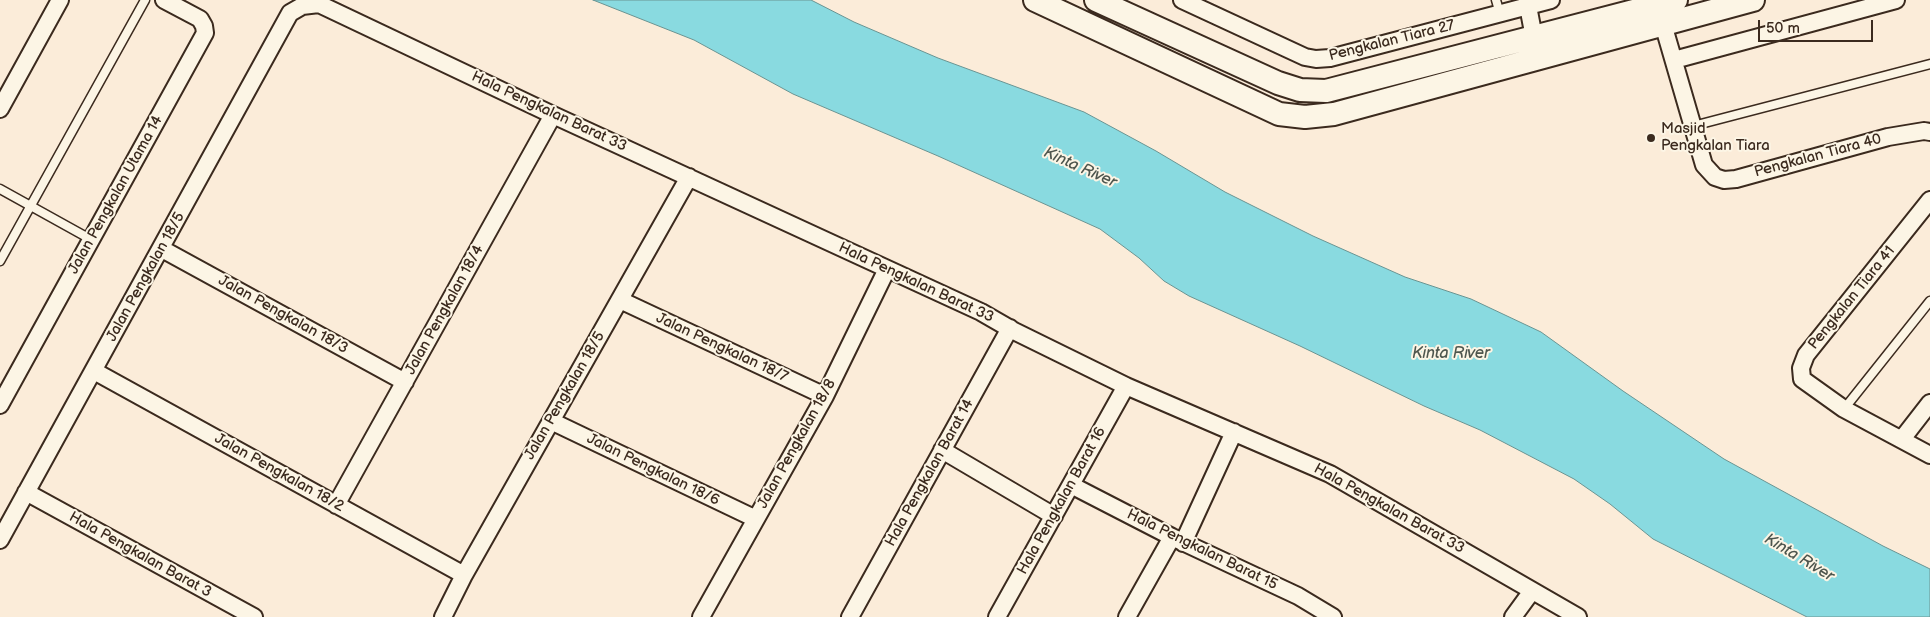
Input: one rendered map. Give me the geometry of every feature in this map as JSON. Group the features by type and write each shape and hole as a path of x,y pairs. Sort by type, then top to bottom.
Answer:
{"street":[{"path":"0,109 60,0"},
{"name":"Jalan Pengkalan Utama 14","path":"0,405 205,33 200,19 164,0"},
{"path":"1035,0 1280,114 1305,117 1334,114 1676,0"},
{"path":"1096,0 1278,83 1300,90 1326,91 1542,46 1663,24 1753,0"},
{"name":"Pengkalan Tiara 27","path":"1182,0 1305,57 1316,59 1330,58 1498,7 1539,3"},
{"path":"1674,60 1896,0"},
{"path":"1539,3 1542,46"},
{"name":"Hala Pengkalan Barat 33","path":"290,13 302,6 319,4 553,115 981,312 1126,386 1330,474 1578,617"},
{"name":"Jalan Pengkalan 18/5","path":"0,540 162,249 290,13"},
{"path":"1663,24 1692,127"},
{"name":"Jalan Pengkalan 18/4","path":"336,505 553,115"},
{"name":"Pengkalan Tiara 40","path":"1692,127 1704,165 1715,178 1724,180 1736,179 1888,137 1924,131 1930,132"},
{"name":"Jalan Pengkalan 18/5","path":"443,617 464,575 689,177"},
{"name":"Pengkalan Tiara 41","path":"1930,200 1806,355 1801,368 1802,378 1844,409 1930,455"},
{"name":"Jalan Pengkalan 18/3","path":"162,249 405,382"},
{"name":"Jalan Pengkalan 18/8","path":"701,617 824,396 887,269"},
{"name":"Jalan Pengkalan 18/7","path":"620,300 824,396"},
{"name":"Hala Pengkalan Barat 14","path":"850,617 1010,328"},
{"name":"Jalan Pengkalan 18/2","path":"94,371 464,575"},
{"name":"Hala Pengkalan Barat 16","path":"997,617 1126,386"},
{"path":"1902,440 1930,403"},
{"name":"Jalan Pengkalan 18/6","path":"551,421 756,519"},
{"path":"1127,617 1177,540 1234,432"},
{"path":"942,450 1054,516"},
{"name":"Hala Pengkalan Barat 15","path":"1070,485 1177,540 1298,596 1333,617"},
{"name":"Hala Pengkalan Barat 3","path":"26,492 254,617"},
{"path":"1513,617 1532,591"}],"lane":[{"path":"0,261 145,0"},
{"path":"1692,127 1930,64"},
{"path":"0,189 92,240"},
{"path":"1844,409 1930,301"}],"water":[{"name":"Kinta River","path":"593,0 811,0 854,22 938,58 1084,112 1156,151 1225,192 1313,236 1405,277 1471,299 1541,332 1623,391 1724,459 1883,546 1930,569 1930,617 1807,617 1653,539 1610,504 1574,479 1480,430 1424,406 1300,346 1189,296 1164,281 1139,258 1100,229 938,156 793,94 694,40"}],"place":[{"name":"Masjid Pengkalan Tiara","path":"1651,138"}]}
